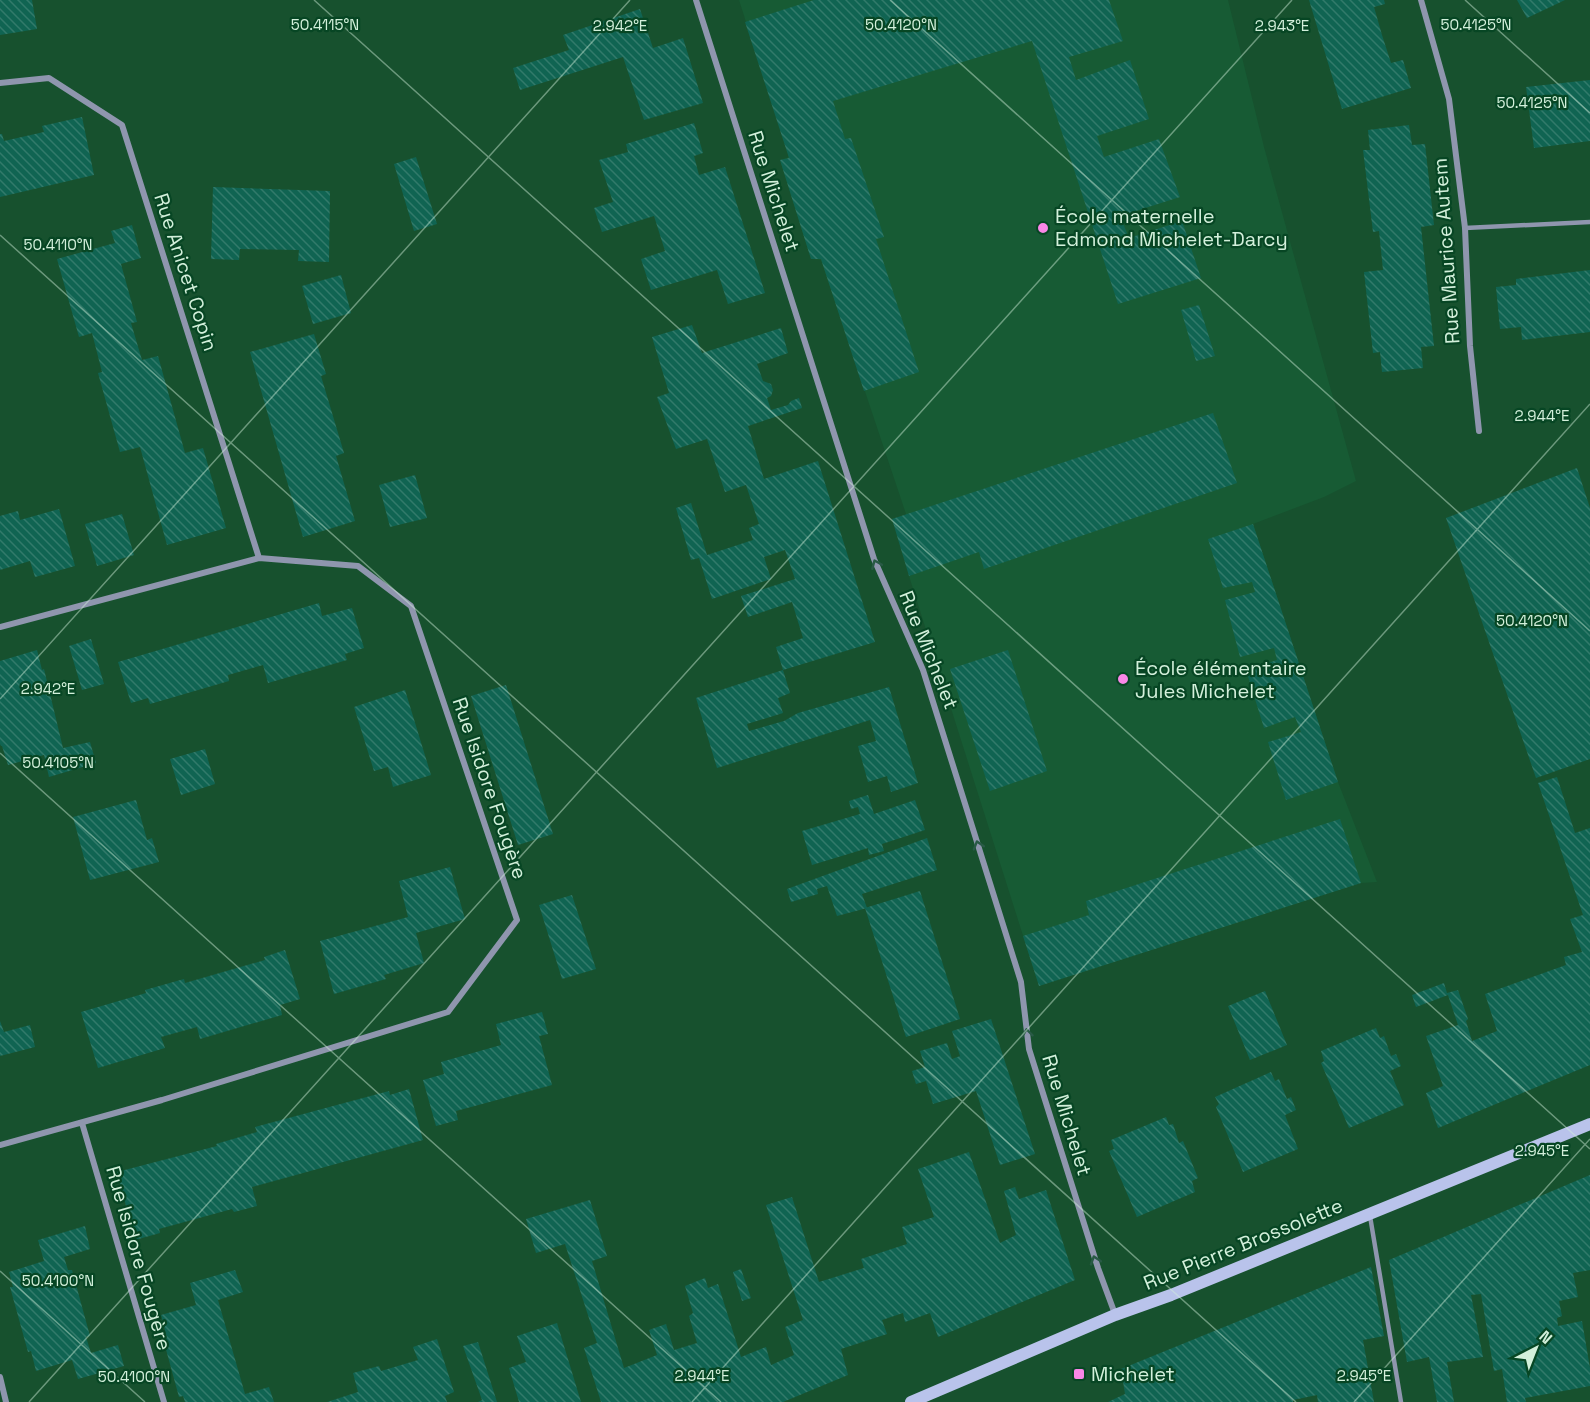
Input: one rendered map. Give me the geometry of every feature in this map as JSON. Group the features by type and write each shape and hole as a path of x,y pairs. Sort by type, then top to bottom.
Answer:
{"main road":[{"name":"Rue Pierre Brossolette","path":"911,1402 1115,1315 1171,1295 1590,1124"}],"street":[{"name":"Rue Michelet","path":"696,0 873,560 927,681 1021,982 1029,1049 1115,1315"},
{"name":"Rue Maurice Autem","path":"1421,0 1449,99 1465,228 1470,346 1479,431"},
{"name":"Rue Anicet Copin","path":"0,83 49,78 122,125 259,558"},
{"name":"Rue Isidore Fougère","path":"0,627 259,558 358,566 411,606 517,920 448,1012 82,1123 0,1145"},
{"name":"Rue Isidore Fougère","path":"82,1123 164,1402"},
{"path":"0,1377 6,1402"}],"lane":[{"path":"1465,228 1590,222"},
{"path":"1369,1213 1401,1402"}],"shaded area":[{"path":"739,0 1228,0 1264,147 1356,481 1324,497 1253,524 1338,782 1377,882 1361,883 1039,986 909,576 906,514 821,260 811,259 780,160 789,157"}],"building":[{"path":"0,0 32,0 37,29 0,35"},
{"path":"814,0 1109,0 1123,41 1069,57 1076,80 1130,60 1149,119 1097,136 1104,157 1159,139 1180,197 1120,216 1129,238 1182,221 1201,278 1118,304 1032,41 833,101 845,139 851,138 884,237 876,239 919,372 864,391 821,259 811,259 780,160 789,158 745,22"},
{"path":"1309,0 1384,0 1385,4 1374,7 1382,35 1391,63 1403,60 1411,88 1342,109"},
{"path":"1517,0 1565,0 1527,18"},
{"path":"640,9 653,48 683,38 703,103 644,120 623,57 520,90 513,68 569,50 563,35"},
{"path":"1590,80 1590,141 1534,148 1526,87"},
{"path":"82,117 94,175 0,197 0,134 4,141 44,132 42,126"},
{"path":"694,123 703,153 694,156 699,175 725,167 765,293 728,304 717,270 651,290 641,259 665,251 654,216 602,232 594,208 613,202 599,160 628,152 626,144"},
{"path":"1409,125 1412,145 1425,144 1434,225 1421,227 1434,346 1421,347 1423,368 1382,372 1380,352 1373,353 1364,272 1383,270 1379,231 1373,232 1363,150 1370,150 1368,130"},
{"path":"416,157 437,224 414,231 394,164"},
{"path":"213,187 330,191 329,262 298,261 299,250 240,249 239,260 211,259"},
{"path":"132,225 141,258 121,264 137,322 131,323 142,360 158,356 185,453 203,448 226,528 167,545 140,447 120,452 98,373 102,372 92,333 79,337 57,259 115,243 111,231"},
{"path":"1590,270 1590,332 1522,340 1521,327 1500,329 1496,287 1516,285 1516,279"},
{"path":"341,275 351,313 313,324 302,286"},
{"path":"1199,305 1215,356 1196,361 1181,310"},
{"path":"692,325 702,353 781,328 788,353 757,364 763,381 771,384 773,390 771,396 767,398 771,410 788,405 799,398 802,408 748,426 764,479 818,461 875,642 783,670 776,647 803,638 792,602 748,617 741,596 795,579 785,550 764,557 771,579 712,599 699,558 691,560 676,508 691,503 707,555 753,540 749,528 759,524 746,485 725,492 707,439 676,449 657,397 669,393 652,337"},
{"path":"314,334 326,374 321,376 344,453 336,456 355,521 303,537 250,352"},
{"path":"1213,413 1237,483 984,569 979,552 909,576 892,519"},
{"path":"1577,468 1590,508 1590,759 1536,778 1446,518"},
{"path":"415,475 427,518 390,527 379,485"},
{"path":"59,509 75,566 35,577 30,561 0,570 0,516 18,511 20,520"},
{"path":"122,514 134,555 97,566 85,524"},
{"path":"1253,524 1338,782 1286,800 1268,742 1301,732 1295,717 1264,728 1246,670 1277,660 1274,648 1240,657 1225,600 1255,592 1252,582 1223,588 1208,539"},
{"path":"319,603 322,616 352,608 364,648 345,654 347,660 268,683 263,665 228,675 229,681 150,704 148,698 131,703 118,662"},
{"path":"91,639 104,684 82,690 69,646"},
{"path":"37,650 42,670 44,669 63,748 90,742 96,763 49,777 44,755 8,765 0,744 0,661"},
{"path":"1008,650 1047,771 990,791 950,669"},
{"path":"783,670 790,693 778,698 783,713 747,724 749,731 784,721 798,713 889,687 918,783 891,792 887,776 868,782 858,746 876,741 870,720 717,768 696,698"},
{"path":"506,685 553,834 518,845 471,696"},
{"path":"405,690 431,775 393,787 388,767 374,771 354,707"},
{"path":"205,749 215,784 181,795 170,759"},
{"path":"1557,777 1575,833 1590,828 1590,1065 1438,1128 1426,1093 1443,1086 1426,1036 1458,1025 1448,995 1416,1007 1412,995 1444,983 1447,993 1458,990 1468,1019 1466,1021 1472,1041 1497,1031 1485,994 1566,965 1564,957 1582,952 1570,919 1583,915 1538,783"},
{"path":"868,795 874,814 915,800 925,830 882,844 884,851 869,855 868,848 812,865 802,831 860,814 858,807 851,809 849,801"},
{"path":"136,800 147,840 152,838 159,862 90,880 73,817"},
{"path":"1340,819 1361,883 1039,986 1023,936 1089,915 1086,901"},
{"path":"927,838 937,870 862,894 867,908 837,916 827,886 817,889 818,894 791,902 787,889"},
{"path":"450,867 465,919 416,933 424,963 384,975 386,979 334,994 320,941 408,917 399,881"},
{"path":"920,891 960,1019 906,1037 865,908"},
{"path":"572,895 596,969 562,979 539,905"},
{"path":"285,950 300,999 280,1005 282,1015 200,1039 197,1027 161,1037 165,1048 98,1068 81,1012 146,993 145,990 184,979 185,983 265,960 264,957"},
{"path":"1265,991 1287,1045 1250,1060 1228,1006"},
{"path":"542,1012 548,1034 539,1036 552,1085 456,1111 458,1120 436,1126 423,1080 444,1074 441,1062 501,1045 496,1024"},
{"path":"991,1019 1035,1154 1000,1165 976,1091 933,1104 926,1081 916,1084 912,1071 925,1067 920,1051 947,1043 952,1059 960,1056 952,1031"},
{"path":"0,1021 4,1032 30,1025 35,1047 0,1056"},
{"path":"1376,1028 1380,1038 1384,1036 1391,1056 1396,1054 1401,1066 1390,1071 1404,1105 1349,1128 1321,1063 1324,1061 1321,1051"},
{"path":"1271,1072 1275,1081 1279,1079 1287,1099 1291,1097 1296,1110 1285,1115 1298,1149 1243,1172 1216,1107 1219,1104 1215,1097"},
{"path":"409,1089 423,1140 252,1187 257,1206 234,1212 232,1209 159,1229 160,1233 135,1240 117,1172 217,1146 216,1144 257,1132 255,1127 389,1091 390,1095"},
{"path":"1166,1117 1169,1125 1173,1124 1179,1143 1183,1141 1198,1178 1192,1181 1195,1192 1137,1217 1109,1151 1114,1149 1111,1140"},
{"path":"969,1152 1000,1243 1016,1235 1004,1191 1015,1187 1019,1199 1046,1190 1075,1280 938,1337 930,1313 905,1322 903,1313 882,1320 887,1334 841,1349 848,1375 783,1402 601,1402 584,1348 597,1343 565,1244 536,1253 526,1219 590,1200 607,1256 592,1261 624,1368 657,1355 649,1330 666,1324 674,1350 697,1343 689,1316 693,1313 685,1286 705,1278 708,1288 718,1284 741,1357 766,1347 771,1365 794,1355 785,1327 803,1320 766,1205 792,1197 819,1282 864,1268 861,1259 907,1244 902,1227 934,1217 918,1169"},
{"path":"1590,1175 1590,1270 1573,1273 1578,1297 1559,1301 1562,1316 1557,1318 1558,1326 1582,1321 1590,1368 1590,1386 1525,1398 1526,1402 1507,1402 1502,1369 1494,1371 1481,1294 1471,1295 1483,1357 1447,1362 1454,1402 1437,1402 1429,1357 1407,1362 1389,1260"},
{"path":"85,1226 90,1249 64,1257 68,1270 72,1270 90,1336 86,1337 91,1353 118,1345 124,1366 78,1379 72,1360 36,1371 31,1351 28,1352 10,1287 13,1287 9,1272 44,1261 38,1240"},
{"path":"1371,1267 1384,1336 1363,1340 1374,1402 1318,1402 1317,1395 1293,1400 1293,1402 1108,1402 1125,1394 1121,1369"},
{"path":"741,1269 751,1298 742,1301 733,1272"},
{"path":"235,1270 243,1292 218,1300 245,1394 269,1387 274,1402 185,1402 183,1396 179,1397 162,1335 166,1334 161,1315 196,1305 190,1283"},
{"path":"557,1323 581,1402 519,1402 509,1368 526,1362 517,1336"},
{"path":"437,1339 454,1392 445,1396 447,1402 327,1402 358,1392 353,1373 379,1366 381,1371 418,1360 413,1347"},
{"path":"478,1342 497,1402 478,1402 482,1400 463,1346"}],"place":[{"name":"École maternelle Edmond Michelet-Darcy","path":"1043,228"},
{"name":"École élémentaire Jules Michelet","path":"1123,679"},
{"name":"Michelet","path":"1079,1374"}]}
